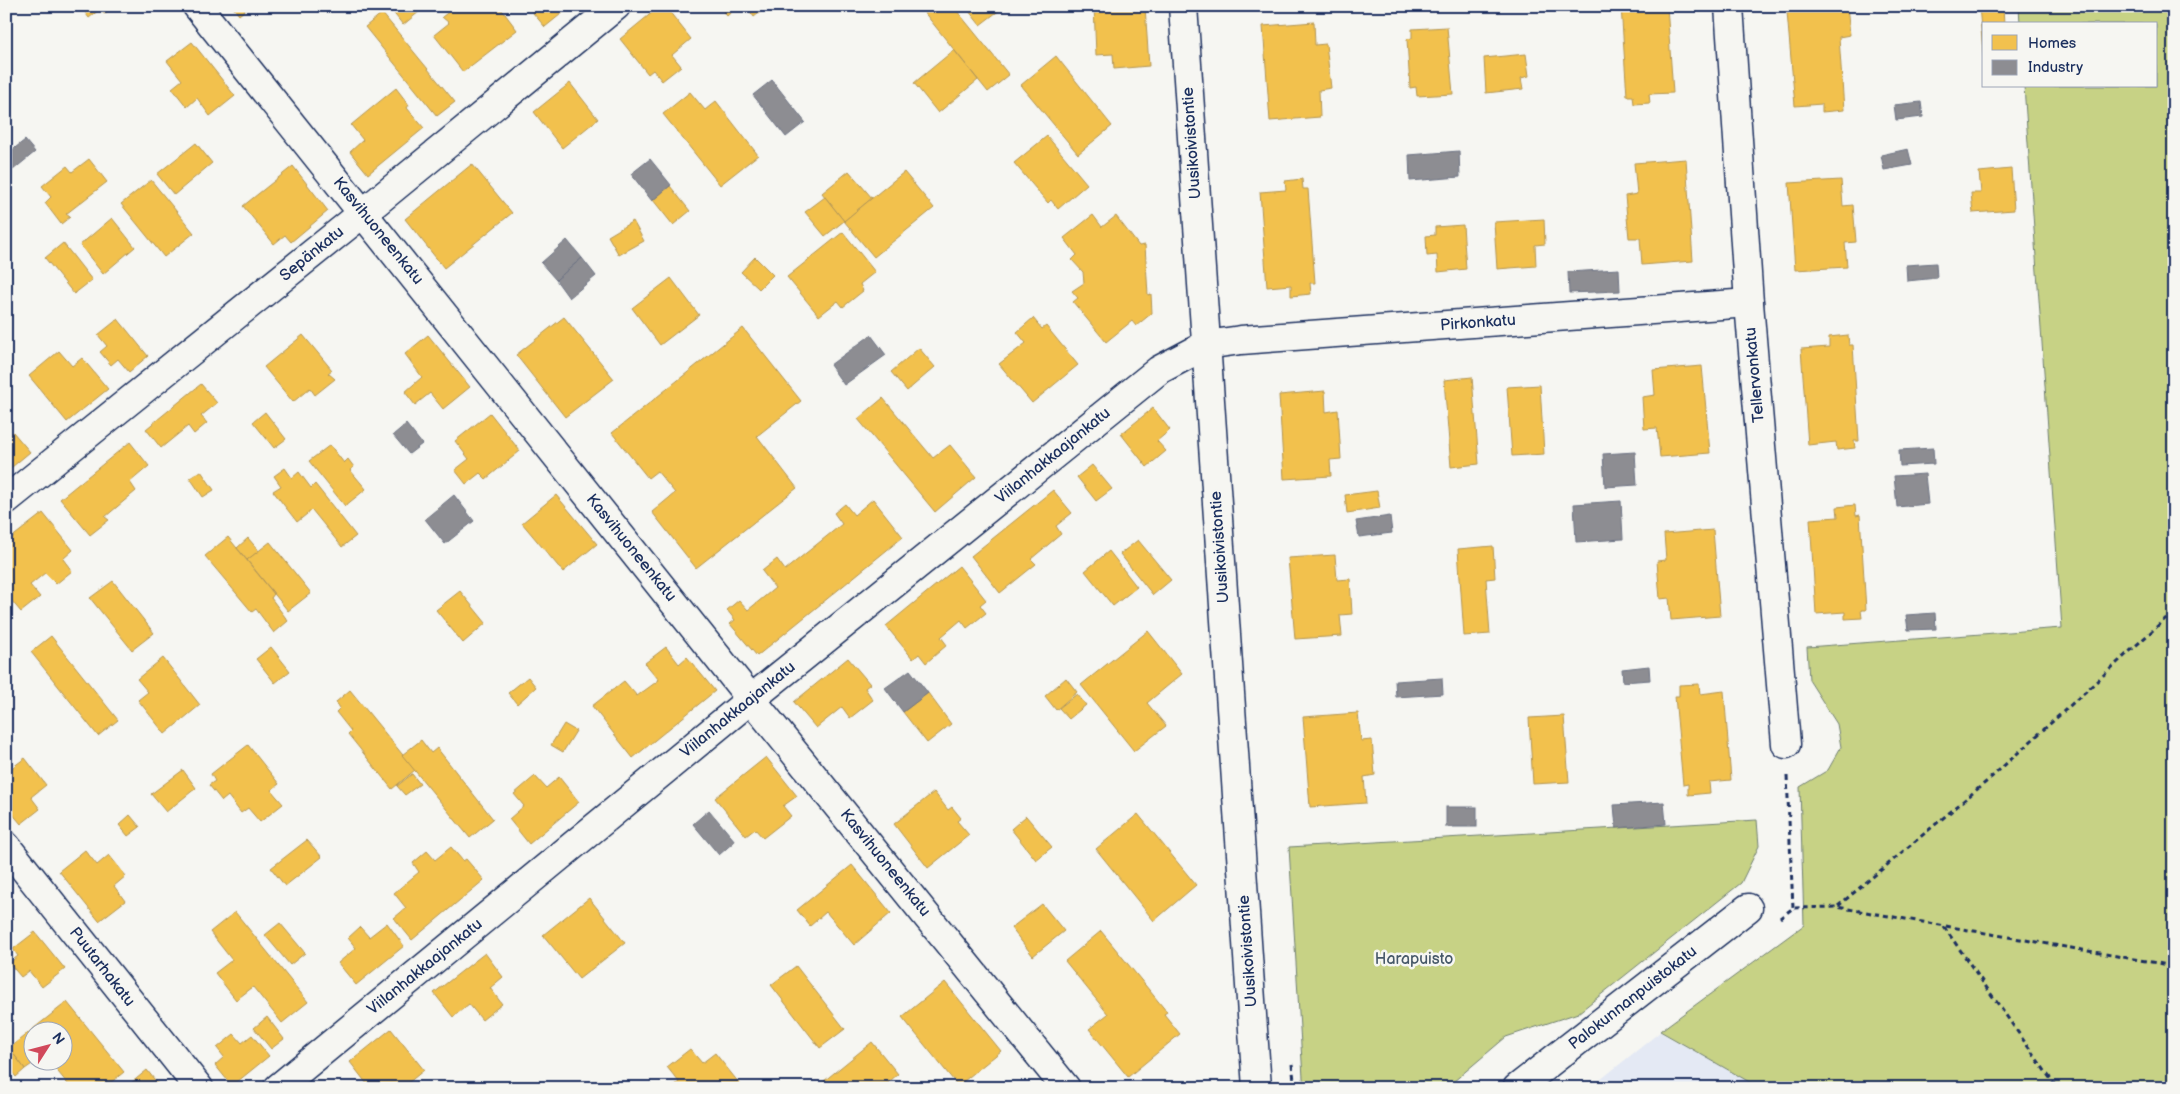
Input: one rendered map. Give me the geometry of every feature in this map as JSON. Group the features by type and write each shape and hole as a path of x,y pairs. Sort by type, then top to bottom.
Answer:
{"street":[{"name":"Kasvihuoneenkatu","path":"198,6 751,699 1066,1088"},
{"name":"Sepänkatu","path":"6,500 363,213 616,6"},
{"name":"Uusikoivistontie","path":"1183,6 1256,1088"},
{"name":"Tellervonkatu","path":"1729,6 1750,303 1786,744"},
{"name":"Pirkonkatu","path":"1206,345 1241,340 1750,303"},
{"name":"Viilanhakkaajankatu","path":"278,1088 751,699 1159,370 1206,345"},
{"name":"Puutarhakatu","path":"6,846 199,1088"},
{"name":"Palokunnanpuistokatu","path":"1518,1088 1748,908"}],"path":[{"path":"2172,6 2174,31"},
{"path":"1837,906 1986,782 2174,611"},
{"path":"1786,744 1793,908"},
{"path":"1778,920 1793,908 1837,906 2174,966"},
{"path":"1943,926 2058,1088"}],"shaded area":[{"path":"1660,1032 1760,1088 1590,1088"}],"green space":[{"path":"2019,6 2174,6 2174,1088 1760,1088 1660,1031 1804,925 1800,787 1828,770 1841,747 1837,724 1809,680 1807,647 2062,628 2024,88 2158,88 2158,22 2020,22"},
{"name":"Harapuisto","path":"1757,820 1759,846 1741,883 1578,1013 1506,1037 1446,1088 1305,1088 1289,847"}],"building: Homes":[{"path":"80,6 114,6 104,14 100,9 89,18"},
{"path":"232,6 250,6 239,15"},
{"path":"388,6 424,6 425,7 403,25"},
{"path":"456,6 499,6 517,30 463,72 434,35 449,23 442,17"},
{"path":"527,6 571,6 545,27"},
{"path":"660,6 665,6 691,39 672,55 681,66 662,81 653,70 648,74 620,39"},
{"path":"719,6 738,6 727,16"},
{"path":"746,6 768,6 754,17"},
{"path":"929,6 953,6 1009,75 988,92 923,11"},
{"path":"965,6 1005,6 980,25"},
{"path":"1094,6 1145,6 1149,66 1114,69 1113,54 1096,55"},
{"path":"1621,6 1667,6 1673,93 1649,94 1650,103 1634,104 1633,96 1627,96"},
{"path":"1814,6 1847,6 1850,35 1839,37 1844,110 1822,112 1822,104 1795,106 1787,12 1814,9"},
{"path":"1979,6 2003,6 2004,22 1982,22 1982,40"},
{"path":"382,13 455,102 437,116 365,27"},
{"path":"1314,22 1315,45 1326,44 1331,88 1319,90 1320,117 1270,121 1263,26"},
{"path":"1447,27 1453,94 1417,96 1416,87 1410,88 1407,39 1412,38 1412,29"},
{"path":"192,42 235,96 210,116 197,98 187,107 172,88 182,80 167,61"},
{"path":"954,50 978,80 938,113 914,83"},
{"path":"1526,54 1529,76 1521,78 1523,89 1486,93 1484,58"},
{"path":"1056,56 1112,126 1078,154 1021,85"},
{"path":"570,83 598,119 562,148 534,112"},
{"path":"396,88 409,105 407,108 424,128 368,174 350,152 363,140 351,125"},
{"path":"690,92 705,110 716,101 758,155 720,185 663,114"},
{"path":"1047,136 1087,184 1058,209 1051,200 1048,203 1014,163"},
{"path":"196,143 212,163 174,195 157,174"},
{"path":"89,159 107,182 66,214 70,217 61,224 45,203 51,197 42,186 67,166 72,172"},
{"path":"1686,159 1693,261 1642,265 1640,238 1629,238 1625,196 1637,194 1634,163"},
{"path":"472,164 512,213 444,268 405,219"},
{"path":"293,166 328,211 291,242 285,235 274,244 243,206"},
{"path":"2011,169 2014,210 1973,213 1971,193 1981,193 1979,172"},
{"path":"849,171 872,198 844,221 822,193"},
{"path":"904,172 934,208 874,257 844,221"},
{"path":"1302,179 1303,189 1308,189 1315,283 1310,283 1311,294 1291,296 1291,285 1267,287 1260,192 1286,190 1285,181"},
{"path":"151,180 194,233 164,257 121,204"},
{"path":"1841,180 1843,206 1853,205 1856,242 1845,243 1847,267 1795,270 1789,183"},
{"path":"670,186 690,211 673,225 653,200"},
{"path":"825,197 844,221 825,236 805,212"},
{"path":"1093,215 1102,227 1116,216 1139,246 1145,245 1148,295 1151,294 1152,313 1136,326 1132,321 1106,342 1073,302 1078,298 1072,291 1084,283 1083,272 1072,260 1077,255 1064,238"},
{"path":"112,218 135,247 103,274 80,245"},
{"path":"1544,219 1545,244 1535,245 1536,266 1497,269 1494,222"},
{"path":"633,221 644,241 619,255 608,236"},
{"path":"1463,225 1466,269 1438,272 1437,255 1427,256 1426,236 1435,235 1435,227"},
{"path":"843,232 875,272 860,284 863,291 843,307 838,301 819,316 787,277"},
{"path":"63,243 92,280 74,294 45,258"},
{"path":"755,257 773,275 759,289 741,272"},
{"path":"671,278 699,315 660,345 632,308"},
{"path":"564,317 614,379 565,417 516,355"},
{"path":"1033,318 1042,329 1046,326 1078,365 1032,403 999,364 1026,343 1017,332"},
{"path":"118,319 148,356 129,372 118,359 111,365 100,352 107,346 98,335"},
{"path":"743,328 801,401 757,436 797,488 696,568 652,512 675,493 657,471 648,478 612,433"},
{"path":"303,335 332,370 328,373 335,379 315,395 310,388 293,402 264,367"},
{"path":"428,335 470,387 443,409 430,393 415,405 405,392 422,377 405,354"},
{"path":"1848,335 1849,345 1853,345 1859,441 1854,441 1855,448 1837,450 1836,442 1808,445 1801,349 1829,347 1829,337"},
{"path":"919,348 935,367 907,391 891,372"},
{"path":"59,351 72,366 82,358 108,389 67,422 29,376"},
{"path":"1702,366 1710,453 1660,457 1657,428 1644,429 1642,397 1655,395 1653,370"},
{"path":"1472,377 1479,464 1451,467 1444,380"},
{"path":"201,384 217,403 201,416 207,423 194,434 188,426 161,448 146,429"},
{"path":"1540,385 1544,454 1512,456 1507,387"},
{"path":"1325,391 1326,412 1338,410 1341,459 1330,460 1331,476 1284,479 1279,395"},
{"path":"883,398 933,458 950,445 976,477 935,512 858,419"},
{"path":"1153,408 1170,430 1157,441 1166,451 1147,467 1121,434"},
{"path":"265,412 286,439 274,448 253,422"},
{"path":"490,413 520,451 486,479 480,473 466,484 455,470 469,459 455,441"},
{"path":"13,432 30,452 6,472 6,437"},
{"path":"130,442 149,466 130,482 136,491 105,517 109,520 90,535 60,499"},
{"path":"330,445 344,463 348,459 354,467 350,470 366,489 345,506 309,461"},
{"path":"1092,465 1112,489 1096,501 1077,477"},
{"path":"285,468 292,478 299,472 311,488 315,484 356,536 342,547 312,510 297,522 273,491 281,486 274,476"},
{"path":"201,471 214,490 203,497 190,478"},
{"path":"1053,490 1072,513 1056,526 1061,534 1031,559 1036,564 1000,593 971,556"},
{"path":"1377,491 1380,508 1347,513 1345,495"},
{"path":"556,495 597,544 563,572 522,523"},
{"path":"873,499 903,537 757,656 730,624 735,620 727,610 739,600 748,610 775,588 762,571 777,559 785,570 842,524 834,513 845,504 854,515"},
{"path":"1855,505 1856,516 1860,515 1866,610 1861,610 1862,618 1845,619 1845,612 1816,614 1810,519 1838,517 1837,507"},
{"path":"43,513 73,550 63,559 72,571 56,584 45,573 30,585 40,597 21,612 11,600 6,604 6,542"},
{"path":"1713,530 1720,616 1671,620 1669,598 1660,599 1657,561 1666,560 1664,534"},
{"path":"228,537 274,594 271,598 288,621 274,633 256,609 252,612 205,556"},
{"path":"248,538 259,551 247,560 237,548"},
{"path":"1138,540 1171,580 1153,595 1120,554"},
{"path":"270,542 311,593 288,611 247,560"},
{"path":"1493,546 1495,578 1486,579 1490,634 1464,636 1458,549"},
{"path":"1109,551 1137,587 1113,606 1085,571"},
{"path":"1335,555 1337,580 1350,579 1352,614 1340,615 1342,636 1295,639 1288,558"},
{"path":"959,566 986,600 980,605 986,613 967,628 961,620 941,637 947,645 926,663 919,654 913,659 886,626"},
{"path":"113,581 154,633 132,650 90,598"},
{"path":"460,591 486,623 463,643 436,610"},
{"path":"1148,631 1182,674 1147,703 1166,726 1134,751 1081,685"},
{"path":"51,636 118,720 98,736 31,652"},
{"path":"271,647 290,671 275,683 256,659"},
{"path":"666,647 679,664 687,657 715,691 633,758 592,706 624,681 637,696 659,680 645,663"},
{"path":"163,658 200,705 165,734 138,700 148,692 137,679"},
{"path":"848,658 870,684 865,688 873,700 850,718 842,707 816,728 794,702"},
{"path":"528,677 536,687 517,704 508,693"},
{"path":"1066,678 1077,692 1056,710 1045,696"},
{"path":"1699,684 1700,694 1724,691 1731,780 1709,782 1710,793 1688,795 1688,784 1683,785 1675,696 1679,696 1679,685"},
{"path":"350,690 415,770 392,789 348,734 351,731 336,712 340,708 336,702"},
{"path":"928,693 951,724 927,743 903,712"},
{"path":"1077,694 1086,705 1069,719 1059,708"},
{"path":"1358,713 1361,741 1372,740 1375,775 1364,777 1366,803 1310,807 1303,717"},
{"path":"1564,716 1569,782 1533,784 1529,718"},
{"path":"564,724 576,731 563,752 551,745"},
{"path":"421,740 431,753 437,748 493,819 470,838 402,755"},
{"path":"248,745 279,784 271,790 283,804 260,822 248,808 241,813 228,796 222,801 209,785 215,781 211,774"},
{"path":"766,757 797,796 783,806 791,816 763,838 755,829 746,836 715,798"},
{"path":"25,758 46,785 31,797 40,809 21,824 6,806 6,766 9,770"},
{"path":"183,770 196,788 166,812 151,794"},
{"path":"412,774 420,784 405,795 397,786"},
{"path":"535,776 546,788 559,777 579,802 529,844 509,819 524,806 514,794"},
{"path":"934,792 948,810 952,807 961,818 957,821 969,835 928,868 894,824"},
{"path":"1138,814 1196,885 1154,921 1096,849"},
{"path":"130,815 140,827 128,836 119,825"},
{"path":"1026,816 1052,847 1036,860 1011,829"},
{"path":"307,840 322,857 285,886 271,868"},
{"path":"451,847 463,861 466,859 484,880 412,940 394,918 406,908 394,893 419,872 413,863 427,851 435,860"},
{"path":"85,850 97,865 109,855 126,876 114,886 125,901 99,921 59,871"},
{"path":"852,865 891,913 854,945 826,912 810,926 797,910"},
{"path":"589,898 625,943 579,979 543,935"},
{"path":"1042,904 1064,931 1033,956 1011,928"},
{"path":"235,912 308,1002 282,1023 253,987 236,1000 215,973 232,960 210,932"},
{"path":"280,923 305,953 290,965 265,935"},
{"path":"387,923 404,946 356,985 338,963 356,948 348,938 360,927 369,937"},
{"path":"1101,931 1167,1012 1164,1014 1180,1034 1128,1077 1089,1029 1108,1014 1065,961"},
{"path":"35,932 65,969 42,987 29,971 21,977 9,963 18,956 13,949"},
{"path":"485,953 503,977 490,988 502,1004 482,1020 469,1004 453,1017 434,993"},
{"path":"796,966 845,1029 820,1048 771,985"},
{"path":"945,982 1001,1051 958,1086 902,1017"},
{"path":"67,1002 124,1072 104,1088 71,1088 58,1072 72,1072 72,1022 42,1022"},
{"path":"267,1017 284,1039 271,1049 254,1028"},
{"path":"391,1029 424,1070 402,1088 370,1088 350,1062"},
{"path":"234,1034 242,1043 252,1035 269,1056 232,1086 215,1065 224,1057 217,1048"},
{"path":"22,1038 22,1065 9,1048"},
{"path":"872,1042 898,1074 882,1088 819,1088 818,1086"},
{"path":"6,1044 22,1065 22,1072 16,1077 6,1064"},
{"path":"690,1049 702,1063 715,1053 743,1088 671,1088 679,1082 667,1067"},
{"path":"147,1070 161,1088 125,1088"}],"building: Industry":[{"path":"772,80 805,122 786,137 753,95"},
{"path":"1921,102 1923,117 1896,120 1894,105"},
{"path":"25,140 35,152 13,170 6,162 6,155"},
{"path":"1908,149 1912,165 1884,170 1881,155"},
{"path":"1459,151 1460,177 1410,181 1409,155"},
{"path":"650,159 671,185 652,201 631,174"},
{"path":"567,240 582,258 556,280 541,263"},
{"path":"582,258 596,276 569,298 556,280"},
{"path":"1936,263 1937,278 1907,281 1906,265"},
{"path":"1619,269 1620,291 1569,293 1568,272"},
{"path":"871,335 886,355 844,385 830,365"},
{"path":"406,424 422,444 409,454 393,435"},
{"path":"1933,448 1934,464 1900,466 1899,450"},
{"path":"1635,452 1637,485 1605,487 1603,454"},
{"path":"1925,474 1928,504 1897,507 1894,476"},
{"path":"454,495 474,521 445,544 425,519"},
{"path":"1621,501 1623,539 1576,542 1574,504"},
{"path":"1390,516 1392,533 1359,537 1356,521"},
{"path":"1935,613 1936,629 1908,630 1906,615"},
{"path":"1649,666 1650,680 1623,682 1622,669"},
{"path":"910,670 928,693 903,712 885,688"},
{"path":"1442,678 1443,694 1396,697 1395,681"},
{"path":"1664,802 1666,824 1616,828 1614,805"},
{"path":"1446,807 1477,807 1477,827 1446,827"},
{"path":"709,810 735,841 719,855 693,824"}]}
